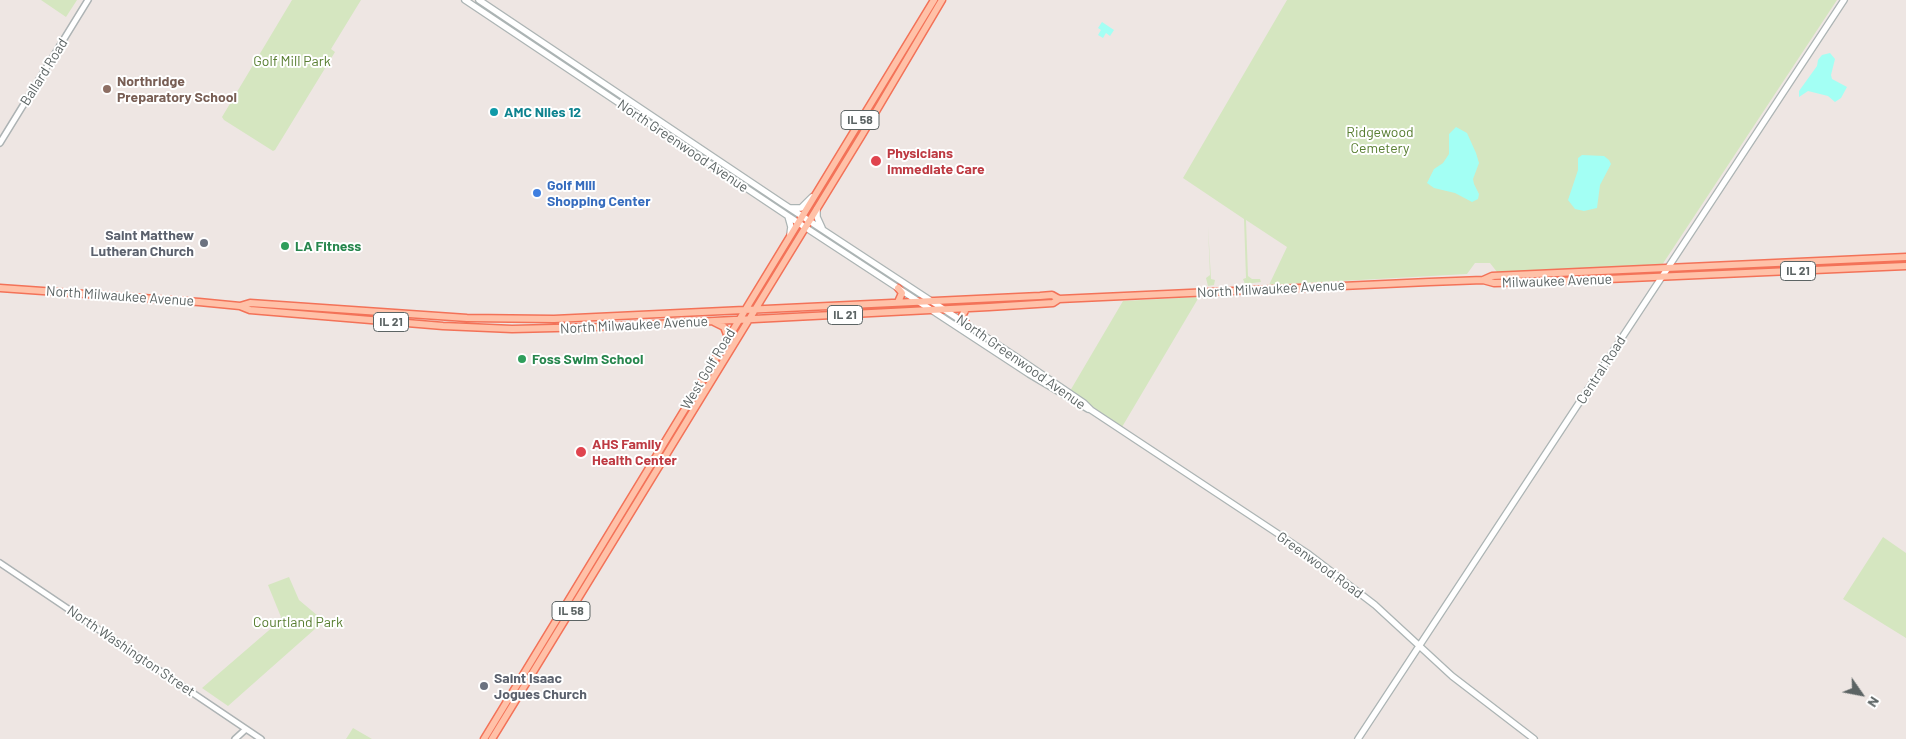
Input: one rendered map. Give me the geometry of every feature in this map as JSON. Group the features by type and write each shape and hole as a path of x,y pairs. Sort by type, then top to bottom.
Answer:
{"main road":[{"name":"North Greenwood Avenue","path":"465,0 788,216 799,219"},
{"name":"North Greenwood Avenue","path":"478,0 782,203 799,219 898,288 1029,374 1082,407 1091,410"},
{"name":"West Golf Road","path":"484,739 744,309 934,0"},
{"name":"West Golf Road","path":"492,739 942,0"},
{"name":"Central Road","path":"1358,739 1844,0"},
{"path":"782,203 792,208 799,208 814,195"},
{"path":"817,208 817,217 824,230"},
{"path":"788,216 791,227 790,234"},
{"name":"North Greenwood Avenue","path":"807,224 824,230 931,300 1084,403 1091,410"},
{"name":"Milwaukee Avenue","path":"1483,280 1492,276 1906,257"},
{"path":"1738,274 1744,271 1770,270 1775,264"},
{"name":"Milwaukee Avenue","path":"1483,280 1494,283 1906,266"},
{"name":"North Milwaukee Avenue","path":"240,306 250,303 504,319 561,318 1052,295 1058,299 1483,280"},
{"name":"North Milwaukee Avenue","path":"0,288 240,306 250,310 490,328 547,328 945,310 1053,304 1058,299"},
{"path":"898,288 902,293 898,302"},
{"path":"966,308 962,316 966,324"},
{"path":"710,321 724,327 728,337"},
{"name":"Greenwood Road","path":"1091,410 1315,559 1375,605 1452,676 1534,739"}],"street":[{"name":"Ballard Road","path":"0,143 88,0"},
{"name":"North Washington Street","path":"0,563 261,739"},
{"path":"235,739 246,729"}],"green space":[{"path":"41,0 77,0 66,17"},
{"name":"Golf Mill Park","path":"292,0 361,0 331,49 335,52 273,151 222,117"},
{"name":"Ridgewood Cemetery","path":"1287,0 1837,0 1662,265 1497,272 1490,263 1475,263 1467,274 1269,285 1287,247 1246,220 1248,276 1252,279 1260,279 1261,282 1245,284 1243,279 1246,278 1244,219 1183,178"},
{"path":"1208,226 1211,279 1215,280 1214,285 1208,286 1206,278 1210,275"},
{"path":"1199,297 1122,427 1070,391 1123,301"},
{"path":"1883,537 1906,553 1906,638 1843,599"},
{"name":"Courtland Park","path":"289,577 299,600 324,621 228,706 202,688 275,625 281,617 268,585"},
{"path":"353,728 372,739 346,739"}],"water":[{"path":"1102,22 1114,30 1110,36 1106,33 1103,38 1098,35 1101,30 1098,28"},
{"path":"1830,53 1835,59 1831,75 1832,79 1847,87 1841,98 1835,102 1828,96 1808,91 1799,97 1799,91 1817,66 1818,60 1822,55"},
{"path":"1456,127 1467,133 1479,163 1473,179 1479,194 1478,199 1472,202 1455,193 1434,188 1427,183 1434,169 1443,163 1449,154 1449,134"},
{"path":"1582,155 1604,156 1611,164 1600,185 1597,208 1584,211 1575,209 1568,200 1578,170 1578,158"}],"place":[{"name":"Northridge Preparatory School","path":"107,89"},
{"name":"AMC Niles 12","path":"494,112"},
{"name":"Physicians Immediate Care","path":"876,161"},
{"name":"Golf Mill Shopping Center","path":"537,193"},
{"name":"Saint Matthew Lutheran Church","path":"204,243"},
{"name":"LA Fitness","path":"285,246"},
{"name":"Foss Swim School","path":"522,359"},
{"name":"AHS Family Health Center","path":"581,452"},
{"name":"Saint Isaac Jogues Church","path":"484,686"}]}
